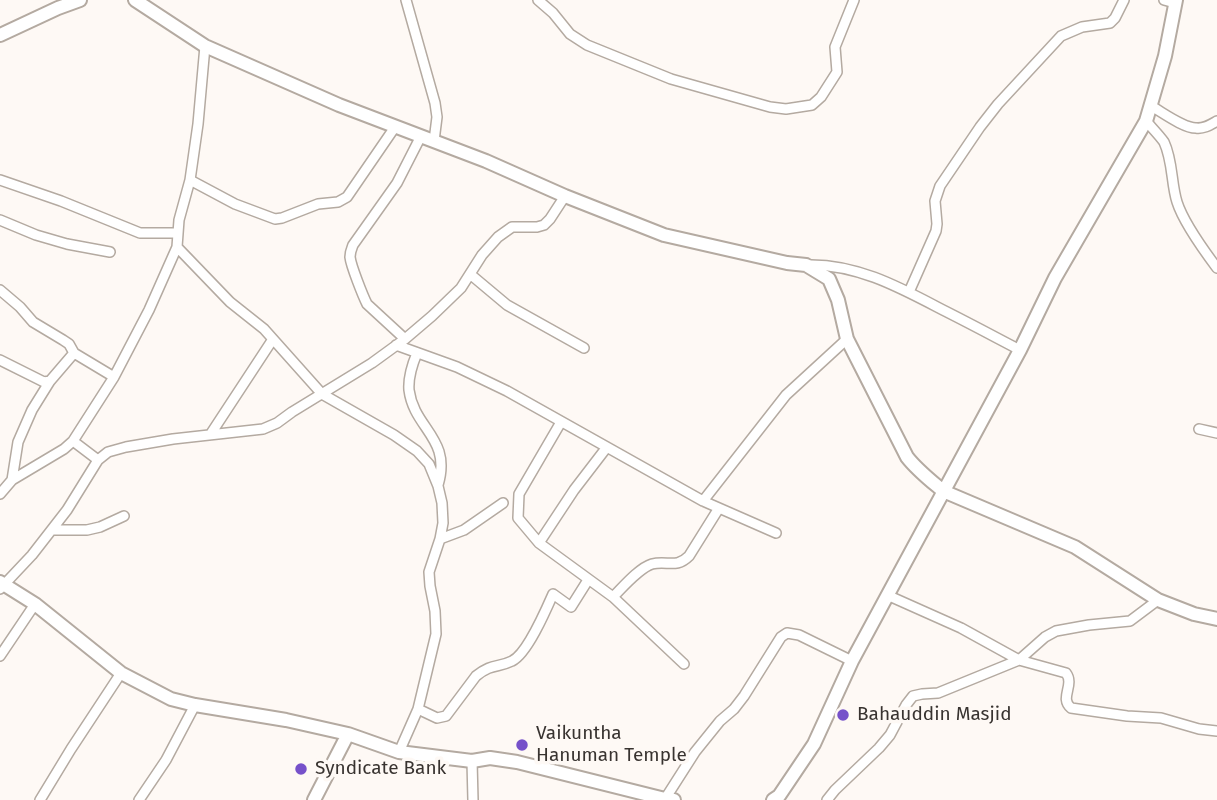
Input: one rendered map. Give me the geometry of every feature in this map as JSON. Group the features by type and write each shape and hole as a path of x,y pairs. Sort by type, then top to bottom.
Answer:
{"main road":[{"path":"0,35 80,0"},
{"path":"135,0 205,46 339,105 486,161 664,235 738,253 806,265 821,273 829,279 838,300 847,339 907,457 916,468 943,491 1075,547 1158,600 1194,614 1217,619"},
{"path":"773,800 779,796 814,744 852,661 1020,350 1055,278 1146,121 1165,56 1172,1"},
{"path":"2,585 35,604 121,673 171,699 348,734 400,752 472,761 491,758 517,762 674,800"},
{"path":"314,800 348,734"}],"street":[{"path":"406,0 435,103 437,117 434,141"},
{"path":"538,0 570,34 587,44 671,79 786,109 813,105 831,83 837,72 835,47 854,0"},
{"path":"909,292 936,231 935,201 940,186 980,127 1061,36 1082,27 1110,23 1124,0"},
{"path":"0,494 12,480 64,449 72,441 114,377 149,310 177,247 179,220 190,180 198,124 205,46"},
{"path":"1151,106 1188,127 1205,127 1217,121"},
{"path":"1146,121 1163,141 1168,153 1177,201 1184,216 1217,268"},
{"path":"190,180 235,204 268,217 282,218 318,204 338,202 347,197 396,127"},
{"path":"421,136 397,183 353,245 350,254 363,296 401,342 417,353 457,367 507,391 703,501 776,533"},
{"path":"0,180 61,201 139,233 178,233"},
{"path":"2,585 52,530 97,460 108,452 126,447 263,429 277,423 401,342 461,288 482,255 498,237 512,227 544,225 565,195"},
{"path":"0,220 57,241 110,252"},
{"path":"177,247 230,302 264,329 323,394 394,435 417,451 429,464 438,486 443,523 429,572 436,634 418,709 400,752"},
{"path":"806,265 840,267 875,278 909,292 1020,350"},
{"path":"470,274 507,305 584,348"},
{"path":"0,290 20,307 33,323 64,340 74,353 114,377"},
{"path":"210,435 273,339"},
{"path":"703,501 786,395 847,339"},
{"path":"12,480 18,442 32,410 50,381 74,353"},
{"path":"417,353 410,373 409,391 417,412 441,454 442,471 438,486"},
{"path":"0,360 44,382 50,381"},
{"path":"561,422 519,494 517,518 539,543 613,597 684,664"},
{"path":"1199,429 1217,433"},
{"path":"72,441 97,460"},
{"path":"539,543 607,447"},
{"path":"440,539 464,530 503,503"},
{"path":"613,597 643,568 653,564 676,564 690,556 719,508"},
{"path":"52,530 87,530 124,516"},
{"path":"418,709 437,718 446,716 481,671 492,665 512,662 517,657 535,632 553,594 571,607 588,580"},
{"path":"887,595 961,628 1019,660 1069,676 1065,701 1071,708 1161,718 1199,729 1217,731"},
{"path":"827,800 890,735 905,705 914,696 938,693 1019,660 1056,631 1130,621 1158,600"},
{"path":"0,656 35,604"},
{"path":"665,799 695,752 720,721 734,709 781,637 787,633 799,635 852,661"},
{"path":"40,800 121,673"},
{"path":"139,800 166,760 195,705"},
{"path":"472,761 473,800"}],"place":[{"name":"Bahauddin Masjid","path":"843,715"},
{"name":"Vaikuntha Hanuman Temple","path":"522,745"},
{"name":"Syndicate Bank","path":"301,769"}]}
